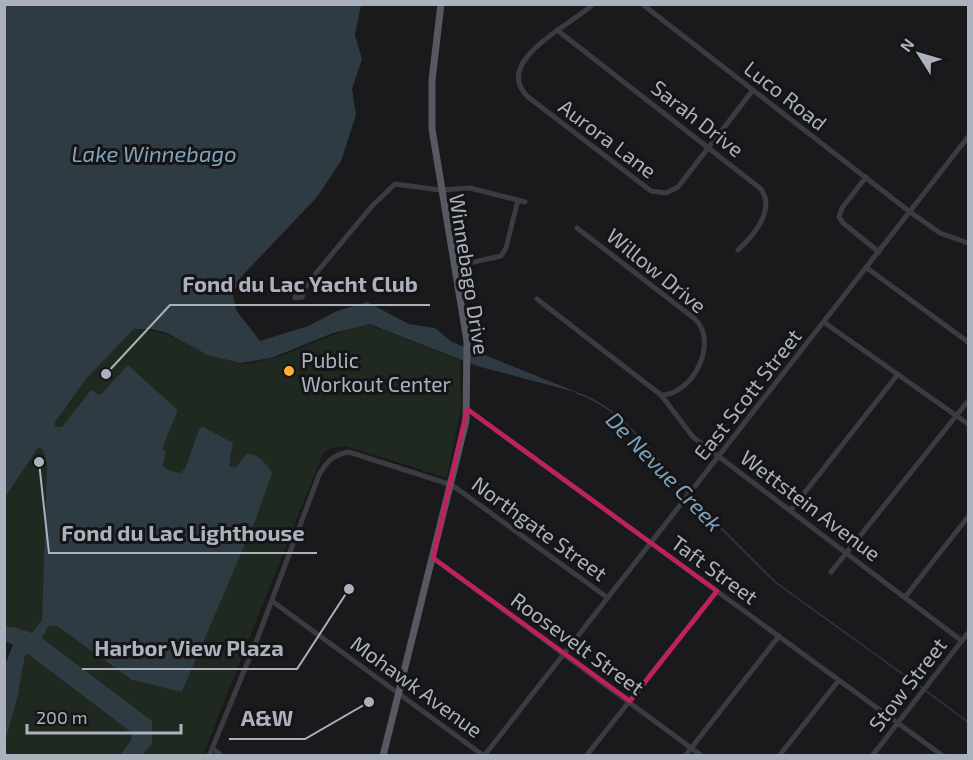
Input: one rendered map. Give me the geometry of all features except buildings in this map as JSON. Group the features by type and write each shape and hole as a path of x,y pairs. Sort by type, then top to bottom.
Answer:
{"main road":[{"name":"Winnebago Drive","path":"382,756 452,485 467,409 467,341 432,137 431,96 441,4"}],"street":[{"name":"Aurora Lane","path":"593,4 538,44 519,74 519,85 524,93 646,189 658,194 676,188 753,90"},
{"name":"Luco Road","path":"642,4 910,212 940,233 969,243"},
{"name":"Sarah Drive","path":"557,30 758,186 766,198 766,210 760,223 738,250"},
{"name":"East Scott Street","path":"484,755 825,323 969,136"},
{"path":"866,177 842,208 839,217 843,223 879,252"},
{"path":"307,284 390,187 404,183 440,190 470,188 525,202"},
{"path":"455,266 501,256 506,248 518,200"},
{"name":"Willow Drive","path":"577,228 695,319 702,328 704,342 696,373 674,392 661,395"},
{"path":"867,268 969,342"},
{"name":"Wettstein Avenue","path":"537,299 661,395 688,431 719,457 962,641"},
{"path":"825,323 969,424"},
{"path":"791,510 898,374"},
{"path":"831,572 969,401"},
{"name":"Taft Street","path":"467,409 943,756"},
{"name":"Northgate Street","path":"209,756 272,601 319,475 334,456 349,452 452,485 608,598"},
{"path":"905,597 969,517"},
{"name":"Roosevelt Street","path":"433,558 702,756"},
{"path":"586,756 717,591"},
{"name":"Mohawk Avenue","path":"272,601 484,755"},
{"name":"Stow Street","path":"872,756 969,633"},
{"path":"685,756 779,636"},
{"path":"779,756 839,680"},
{"path":"213,749 222,756"}],"highlighted area":[{"path":"467,409 717,591 630,701 433,558"}],"green space":[{"path":"364,323 460,360 461,408 447,478 346,446 331,448 323,453 203,755 142,755 148,746 152,721 42,638 48,626 57,626 132,680 182,692 256,515 247,454 236,467 228,466 233,448 199,429 185,469 180,473 168,470 163,465 166,452 162,449 178,410 128,365 100,395 62,427 55,427 55,422 86,379 134,329 162,333 225,359 238,363 249,363 264,361 300,349"},
{"path":"38,448 42,449 47,462 42,620 32,633 14,627 5,627 4,497"},
{"path":"28,654 132,733 131,739 120,755 5,755 4,742 18,695 25,655"}],"water":[{"name":"Lake Winnebago","path":"5,5 361,5 355,35 362,59 352,89 356,115 341,161 317,197 241,277 233,295 236,310 260,341 308,326 337,311 367,302 409,324 435,328 452,342 579,393 477,366 369,324 333,333 271,358 240,363 208,355 167,333 152,329 134,329 86,379 55,422 55,427 62,427 91,390 100,395 128,365 178,410 162,449 166,451 163,465 168,470 180,473 185,469 199,429 203,427 233,443 229,466 236,467 247,454 251,454 262,460 272,473 257,516 182,692 132,680 57,626 48,626 42,638 152,721 152,744 142,755 120,755 131,740 132,733 28,654 25,655 18,695 5,742 5,665 13,645 5,641 5,627 14,627 32,633 42,620 47,462 42,449 38,448 5,497"}],"waterway":[{"name":"De Nevue Creek","path":"577,393 594,400 624,422 687,493"},
{"name":"De Nevue Creek","path":"690,497 775,582 922,688"},
{"name":"De Nevue Creek","path":"926,691 968,722"}],"place":[{"name":"Public Workout Center","path":"289,371"},
{"name":"Fond du Lac Yacht Club","path":"106,374"},
{"name":"Fond du Lac Lighthouse","path":"39,462"},
{"name":"Harbor View Plaza","path":"349,589"},
{"name":"A&W","path":"369,702"}]}
